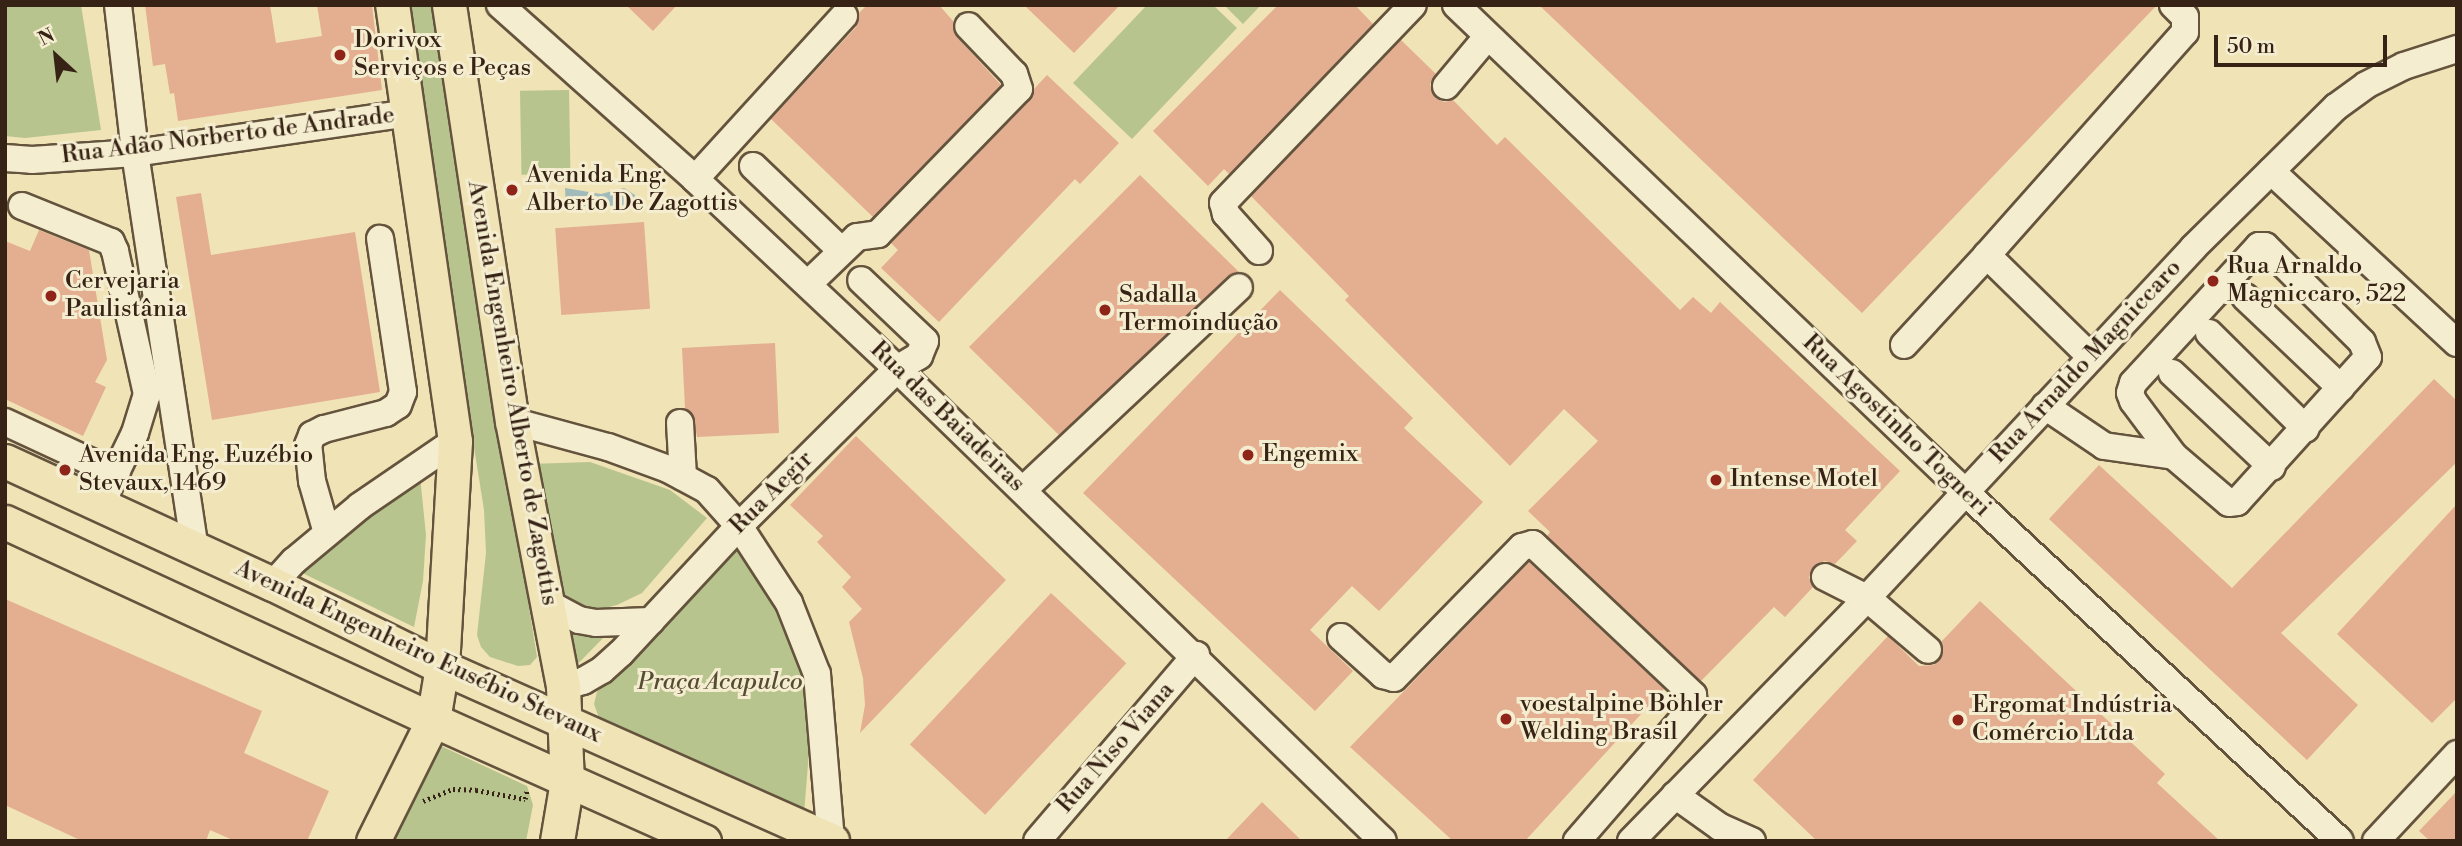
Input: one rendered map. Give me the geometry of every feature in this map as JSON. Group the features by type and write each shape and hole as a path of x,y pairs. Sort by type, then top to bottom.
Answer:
{"main road":[{"path":"373,841 433,720 442,667 455,441 392,5"},
{"name":"Avenida Engenheiro Alberto de Zagottis","path":"449,5 512,421 563,687 567,781 557,841"},
{"name":"Avenida Engenheiro Eusébio Stevaux","path":"15,472 100,505 273,584 442,667 832,841"},
{"path":"5,522 433,720 693,836"},
{"path":"693,836 690,812 698,803 724,792"}],"street":[{"path":"117,5 135,153 195,550"},
{"name":"Rua das Baiadeiras","path":"499,5 695,179 897,369 1196,655 1383,841"},
{"path":"1259,251 1226,214 1223,203 1413,5"},
{"name":"Rua Agostinho Togneri","path":"1456,5 1965,492 2340,841"},
{"path":"1904,345 1987,256 2185,32 2185,17 2173,5"},
{"path":"695,179 844,16"},
{"path":"807,284 857,237 878,234 1019,89 1014,74 968,26"},
{"path":"1446,86 1488,36"},
{"name":"Rua Arnaldo Magniccaro","path":"1631,841 1867,598 2193,248 2336,107 2366,85 2404,66 2457,49"},
{"name":"Rua Adão Norberto de Andrade","path":"5,158 32,160 135,153 408,113"},
{"path":"753,166 841,250"},
{"path":"2271,172 2457,343"},
{"path":"22,206 111,242 115,251 147,394 135,433 100,505"},
{"path":"327,533 312,481 307,445 312,435 324,429 386,413 398,405 403,393 380,239"},
{"path":"2259,246 2265,246 2368,351 2368,358 2306,429 2236,502 2229,503 2174,456 2133,401 2130,393 2133,383 2259,246"},
{"path":"1987,256 2091,357"},
{"name":"Rua Aegir","path":"563,687 583,681 602,670 739,526 897,369 919,356 925,341 861,280"},
{"path":"1023,490 1239,287"},
{"path":"2245,297 2341,388"},
{"path":"2209,333 2306,429"},
{"path":"2172,373 2272,467"},
{"path":"2046,406 2104,446 2174,456"},
{"path":"512,421 608,447 683,477 707,490 739,526 789,603 817,674 832,841"},
{"path":"5,422 117,474"},
{"path":"680,423 683,477"},
{"path":"273,584 294,561 360,506 455,441"},
{"path":"1341,637 1383,675 1394,678 1522,547 1533,544 1693,695 1694,706 1577,841"},
{"path":"1825,577 1867,598 1927,650"},
{"path":"549,604 579,620 597,623 650,621"},
{"name":"Rua Niso Viana","path":"1037,841 1196,655"},
{"path":"2376,841 2457,754"},
{"path":"1675,795 1713,834 1752,841"}],"path":[{"path":"423,801 453,789 476,790 525,799 532,762"}],"green space":[{"path":"5,5 81,5 101,130 25,138 5,136"},
{"path":"404,5 432,5 537,657 530,665 518,666 490,657 481,647 477,635 486,553 484,510"},
{"path":"1147,5 1213,5 1237,28 1132,139 1073,83"},
{"path":"1224,5 1261,5 1243,24"},
{"path":"569,90 570,174 521,175 520,91"},
{"name":"Praça Acapulco","path":"590,462 670,490 707,518 642,593 617,605 592,611 571,602 554,585 530,464"},
{"path":"420,476 426,535 423,581 414,627 294,569"},
{"name":"Praça Acapulco","path":"737,545 781,605 806,684 809,752 804,814 599,718 594,704 597,692"},
{"path":"556,625 587,636 605,636 567,675"},
{"path":"441,746 527,786 533,805 526,841 379,841 424,752"}],"water":[{"path":"565,188 601,194 624,188 635,195 634,205 566,207"}],"building":[{"path":"145,5 270,5 276,43 322,36 317,5 372,5 382,90 178,121 174,93 170,94 165,64 153,66"},
{"path":"626,5 677,5 653,31"},
{"path":"867,5 939,5 953,21 957,37 1001,85 873,217 771,119 856,27 859,13"},
{"path":"1024,5 1120,5 1074,53"},
{"path":"1278,5 1355,5 1373,24 1229,174 1224,169 1208,186 1153,131"},
{"path":"1539,5 2157,5 1862,313"},
{"path":"1401,40 1436,74 1430,84 1435,98 1444,102 1453,100 1497,145 1505,137 1680,310 1693,297 1711,313 1720,302 1900,471 1845,530 1857,541 1835,564 1825,561 1816,564 1809,577 1813,587 1785,617 1774,607 1701,681 1547,536 1550,532 1528,511 1598,441 1564,409 1510,466 1345,300 1349,296 1251,196"},
{"path":"1047,75 1119,143 1080,184 1075,179 939,322 881,268 898,250 891,243 1030,100 1034,89"},
{"name":"Sadalla Termoindução","path":"1140,175 1239,272 1228,276 1059,435 969,347"},
{"path":"201,193 211,255 355,232 380,392 212,420 176,197"},
{"path":"644,222 650,309 561,315 555,228"},
{"name":"Cervejaria Paulistânia","path":"39,230 89,250 107,360 95,382 106,387 83,436 5,399 5,241 30,251"},
{"name":"Engemix","path":"1280,290 1413,418 1404,428 1483,502 1379,611 1352,586 1310,630 1353,671 1315,711 1083,493"},
{"path":"775,343 779,433 697,437 693,415 685,408 682,348"},
{"path":"2434,379 2457,401 2457,462 2281,633 2358,705 2307,760 2049,519 2099,465 2232,588"},
{"path":"856,436 1006,580 860,733 865,705 863,678 849,622 862,609 842,587 851,577 817,542 823,536 790,505"},
{"path":"2457,504 2457,698 2432,723 2337,634"},
{"name":"voestalpine Böhler Welding Brasil","path":"1529,562 1664,689 1525,841 1453,841 1350,747"},
{"path":"1051,593 1126,663 985,815 910,744"},
{"path":"5,599 262,711 244,753 329,791 307,841 235,841 210,830 206,841 82,841 5,805"},
{"name":"Ergomat Indústria Comércio Ltda","path":"1980,601 2165,774 2157,783 2220,841 1817,841 1753,780 1888,636 1919,666 1934,665 1943,654 1941,642"},
{"path":"2457,791 2457,841 2430,841 2419,831"},
{"path":"1262,802 1302,841 1225,841"}],"place":[{"name":"Dorivox Serviços e Peças","path":"340,55"},
{"name":"Avenida Eng. Alberto De Zagottis","path":"512,190"},
{"name":"Rua Arnaldo Magniccaro, 522","path":"2213,281"},
{"name":"Cervejaria Paulistânia","path":"51,296"},
{"name":"Sadalla Termoindução","path":"1105,310"},
{"name":"Engemix","path":"1248,455"},
{"name":"Avenida Eng. Euzébio Stevaux, 1469","path":"65,470"},
{"name":"Intense Motel","path":"1716,480"},
{"name":"voestalpine Böhler Welding Brasil","path":"1506,719"},
{"name":"Ergomat Indústria Comércio Ltda","path":"1958,720"}]}
